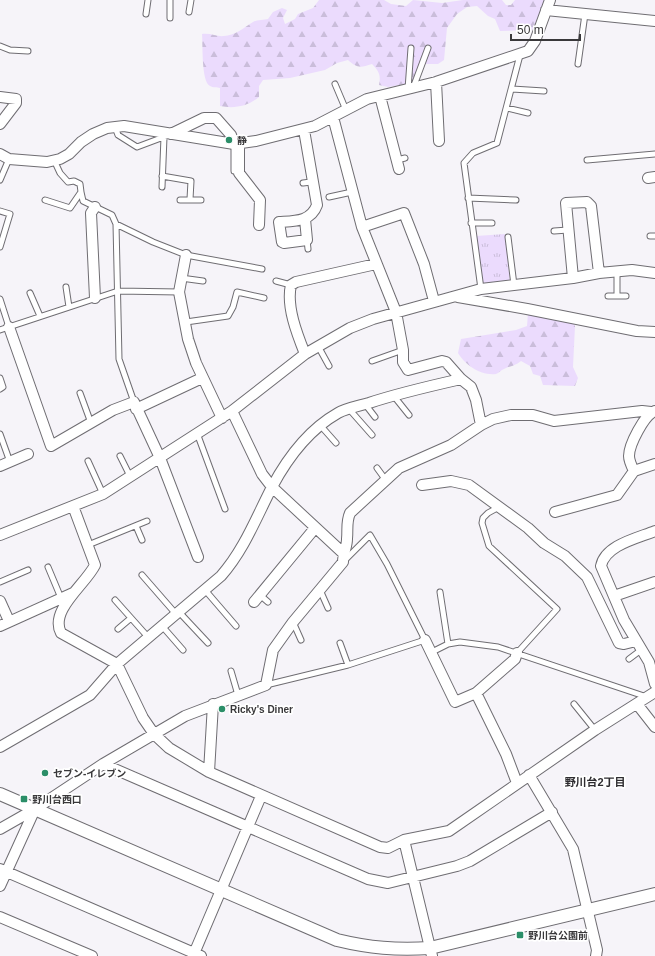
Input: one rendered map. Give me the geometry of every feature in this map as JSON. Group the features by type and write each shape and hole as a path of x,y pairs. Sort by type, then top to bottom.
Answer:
{"street":[{"path":"4,156 47,162 69,154 81,142 93,134 107,128 124,126 147,129 167,136 236,144 304,130 367,100 436,82 520,55 528,50 535,41 550,0"},
{"path":"546,10 655,21"},
{"path":"436,82 439,140"},
{"path":"380,96 401,162"},
{"path":"0,97 16,99 16,103 0,124"},
{"path":"333,117 362,227 396,312 403,350 403,362 408,370 442,361 446,362 461,379 471,387 482,425"},
{"path":"167,136 204,118 216,118 231,135 236,144 239,173 260,200 257,208 259,225"},
{"path":"304,130 307,183 317,205 315,211 305,220 278,218 282,242 308,245 305,220"},
{"path":"573,278 566,203 587,202 591,206 599,273"},
{"path":"95,207 91,213 95,298"},
{"path":"362,227 404,212 424,264 434,301"},
{"path":"186,255 179,292 186,322 188,339 202,378 222,418"},
{"path":"305,354 298,337 289,295 291,285 296,282 376,264"},
{"path":"0,535 103,494 222,418 305,354 350,328 396,312 482,289 573,278 599,273 632,270 655,273"},
{"path":"455,296 637,331 655,332"},
{"path":"4,328 51,446 113,410 135,406 202,378"},
{"path":"0,746 90,695 117,664 221,576 235,560 285,464 304,439 320,425 338,413 349,409 393,395 461,379"},
{"path":"135,406 160,458 186,537 198,557"},
{"path":"232,411 262,474 272,487 315,528 343,558"},
{"path":"0,829 35,809 103,764 185,716 238,694 266,685 273,650 343,558 347,541 346,522 350,513 385,479 399,468 450,445 492,419 511,415 534,415 554,421 642,411 653,412"},
{"path":"634,471 629,458 630,446 646,419 653,412"},
{"path":"0,466 28,454"},
{"path":"555,512 617,495 634,471 655,464"},
{"path":"422,485 451,481 469,485 499,507 544,542 565,556 587,577 619,643 639,645"},
{"path":"73,506 95,565 90,574 74,593 59,618 58,624 61,633 117,664 143,718 154,734 170,748 209,772 380,847 388,848 404,840 449,831 595,730 651,694"},
{"path":"260,600 315,528"},
{"path":"655,531 610,551 603,558 601,566 624,620 649,662 655,684"},
{"path":"614,596 655,582"},
{"path":"0,600 5,623 74,593"},
{"path":"425,640 455,702 476,693 515,659 517,653"},
{"path":"476,693 506,754 517,783"},
{"path":"209,772 213,704"},
{"path":"637,704 655,727"},
{"path":"103,764 368,879 388,883 470,861 552,812"},
{"path":"529,775 573,849 597,950 596,956"},
{"path":"0,794 337,940 376,948 431,952 588,910 655,894"},
{"path":"3,870 196,955 221,890 261,796"},
{"path":"0,886 3,870 35,809"},
{"path":"404,840 431,952"},
{"path":"0,917 80,954 92,956"}],"lane":[{"path":"146,14 148,0"},
{"path":"170,0 170,18"},
{"path":"189,12 190,0"},
{"path":"578,64 584,14"},
{"path":"0,46 10,50 28,51"},
{"path":"410,48 410,89"},
{"path":"410,89 428,48"},
{"path":"482,289 471,223 464,163 473,153 497,143 520,55"},
{"path":"334,84 346,110"},
{"path":"512,89 544,91"},
{"path":"507,108 528,113"},
{"path":"115,127 118,135 137,147 167,136 162,187"},
{"path":"234,171 236,144"},
{"path":"587,160 655,154"},
{"path":"0,180 4,156"},
{"path":"54,160 60,173 68,182 74,181 80,184 83,201 112,215 116,224 119,358 135,406"},
{"path":"162,176 191,181 190,199"},
{"path":"45,200 70,208 81,192"},
{"path":"329,197 352,192"},
{"path":"468,198 516,200"},
{"path":"180,200 201,200"},
{"path":"0,211 10,214 0,247"},
{"path":"471,223 492,224"},
{"path":"116,224 153,242 186,255 262,269"},
{"path":"554,230 568,230"},
{"path":"508,237 514,285"},
{"path":"617,272 617,296"},
{"path":"181,278 203,281"},
{"path":"276,281 291,285"},
{"path":"66,287 68,307"},
{"path":"0,299 4,328 118,291 179,292"},
{"path":"186,322 228,316 233,307 237,292 264,298"},
{"path":"30,293 40,316"},
{"path":"608,296 626,296"},
{"path":"318,346 329,366"},
{"path":"372,361 403,350"},
{"path":"0,378 3,387 0,389"},
{"path":"80,393 91,423"},
{"path":"393,395 408,415"},
{"path":"365,404 375,417"},
{"path":"349,409 372,435"},
{"path":"320,425 336,443"},
{"path":"197,433 225,508"},
{"path":"0,434 10,462"},
{"path":"120,456 130,476"},
{"path":"88,461 103,494"},
{"path":"376,468 385,479"},
{"path":"499,507 482,518 482,524 489,546 557,609 517,653"},
{"path":"88,545 147,521"},
{"path":"136,526 142,540"},
{"path":"266,685 348,665 425,640 387,564 370,535 343,558"},
{"path":"48,567 61,598"},
{"path":"0,582 28,570"},
{"path":"142,575 208,643"},
{"path":"205,590 236,626"},
{"path":"320,590 328,608"},
{"path":"440,592 448,644"},
{"path":"115,600 148,637"},
{"path":"118,628 131,618"},
{"path":"293,622 301,640"},
{"path":"162,626 183,650"},
{"path":"340,643 348,665"},
{"path":"432,652 448,644 472,643 517,653 651,694"},
{"path":"629,659 639,645"},
{"path":"231,671 238,694"},
{"path":"574,704 595,730"}],"green space":[{"path":"319,0 384,0 391,4 406,6 413,0 442,3 463,0 502,0 506,5 511,5 515,0 546,0 532,30 500,31 495,19 488,16 477,6 467,7 457,14 447,28 444,60 438,64 425,64 419,70 411,83 388,87 379,85 379,73 372,64 359,66 354,65 348,60 337,63 325,70 290,78 263,80 259,86 259,97 255,100 246,105 236,107 220,106 220,88 210,86 205,77 202,34 222,36 232,35 254,21 268,19 273,12 282,8 287,10 283,18 285,24 295,19 298,14 313,8"},
{"path":"505,234 510,283 483,286 476,236"},
{"path":"528,313 573,323 575,326 573,367 578,378 575,386 543,385 540,376 533,374 530,366 521,361 515,365 503,369 496,374 485,373 474,369 465,362 458,353 461,339 516,330 527,326"}],"place":[{"name":"静","path":"229,140"},
{"name":"Ricky's Diner","path":"222,709"},
{"name":"セブン-イレブン","path":"45,773"},
{"name":"野川台西口","path":"24,799"},
{"name":"野川台公園前","path":"520,935"}],"district":[{"name":"野川台2丁目","path":"595,782"}]}
